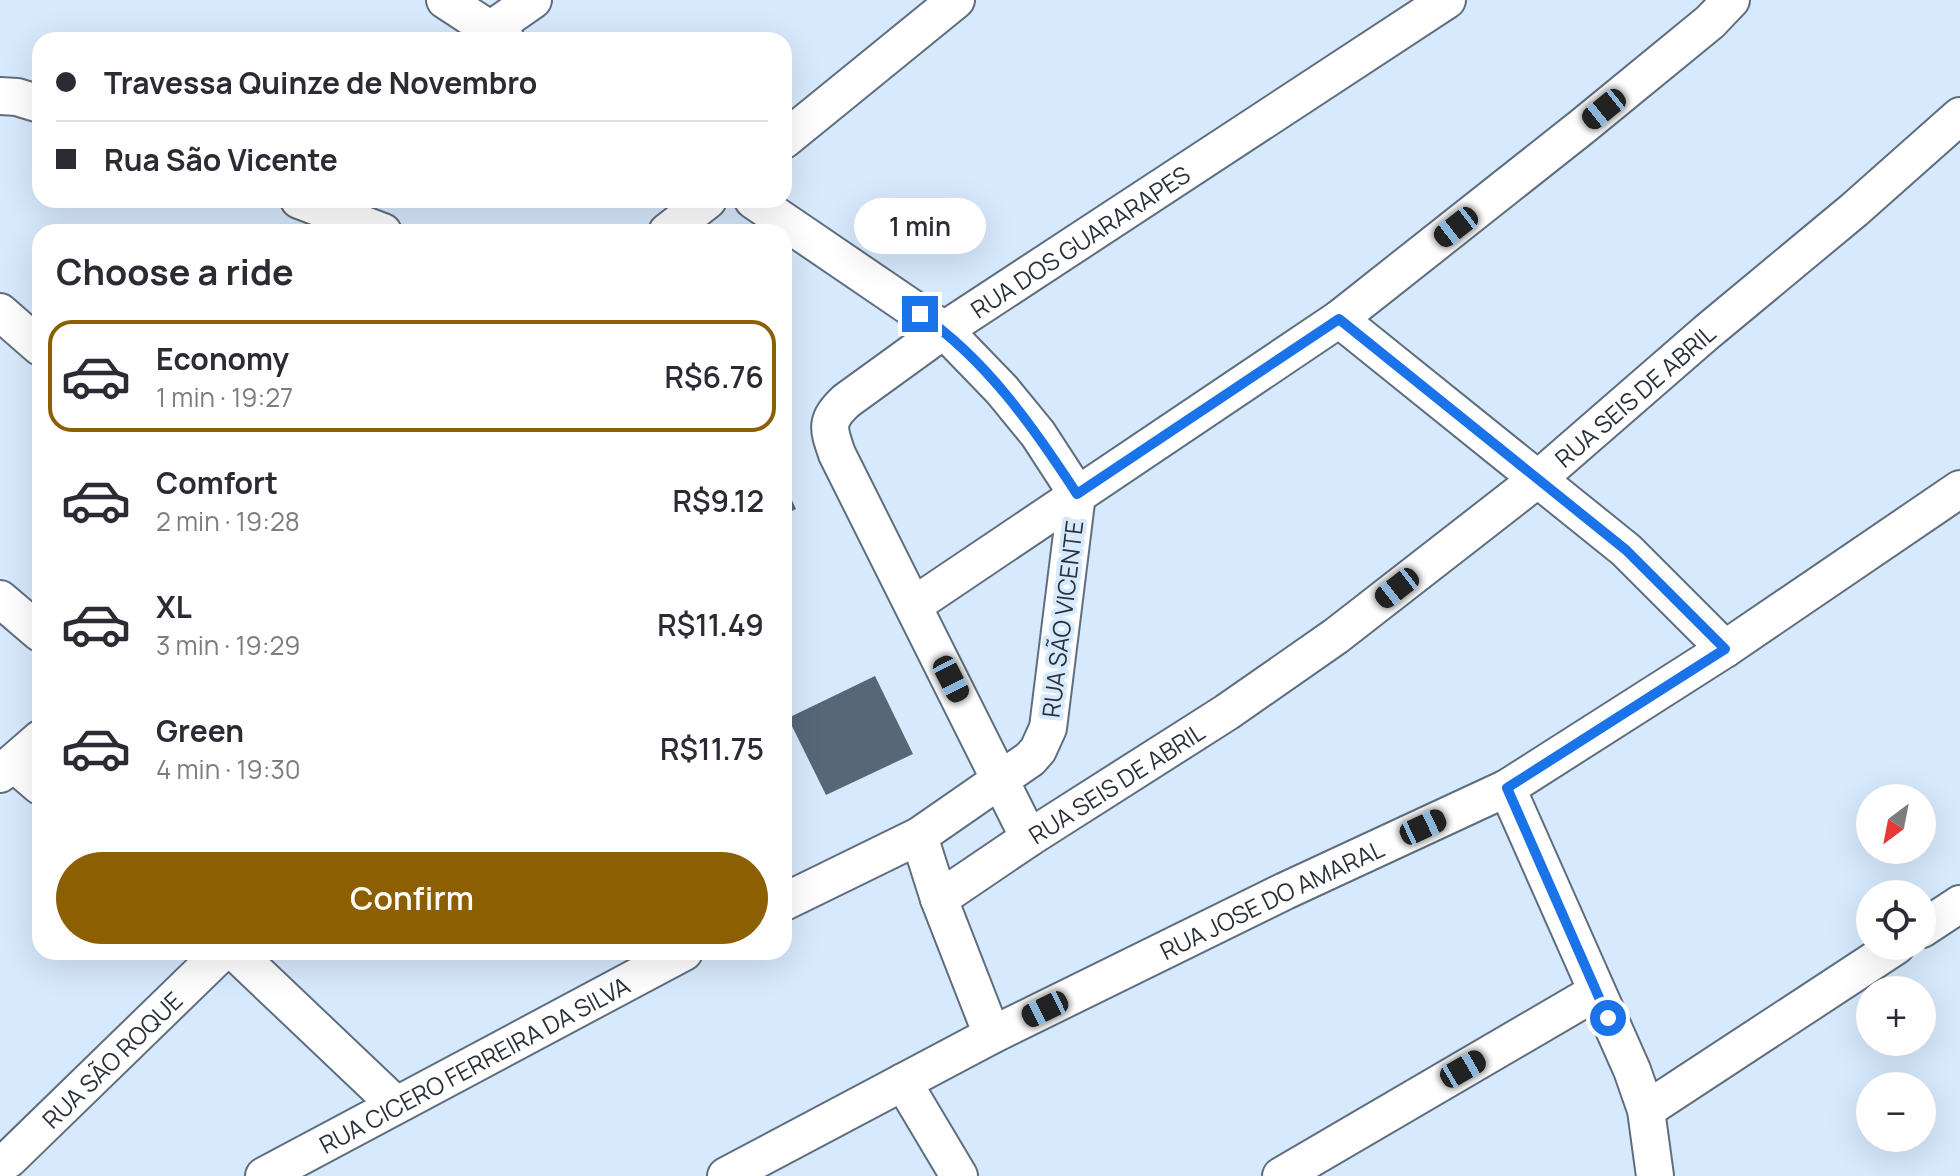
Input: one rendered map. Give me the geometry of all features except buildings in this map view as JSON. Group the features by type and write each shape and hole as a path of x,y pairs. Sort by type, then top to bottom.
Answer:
{"street":[{"path":"445,0 493,32"},
{"path":"501,32 533,0"},
{"path":"792,133 956,0"},
{"name":"RUA DOS GUARARAPES","path":"1029,838 1002,778 837,454 829,424 833,413 944,330 1436,3"},
{"path":"914,605 1339,319 1713,7"},
{"path":"0,96 32,102"},
{"name":"RUA SEIS DE ABRIL","path":"939,899 1264,687 1336,636 1539,478 1960,116"},
{"path":"320,208 362,224"},
{"path":"677,224 698,208"},
{"name":"RUA SÃO VICENTE","path":"765,208 788,224"},
{"name":"RUA SÃO VICENTE","path":"792,227 944,330 1029,423 1077,494 1048,728 1038,750 1030,759 919,836"},
{"path":"0,312 32,340"},
{"path":"1339,319 1539,478 1648,570 1725,649"},
{"name":"RUA JOSE DO AMARAL","path":"726,1176 992,1035 1285,891 1507,788 1725,649 1960,489"},
{"path":"0,599 32,626"},
{"path":"18,774 32,752"},
{"path":"1507,788 1632,1070 1646,1110 1655,1176"},
{"path":"792,898 919,836 939,899 992,1035"},
{"path":"1936,920 1960,904"},
{"name":"RUA SÃO ROQUE","path":"14,1167 214,960"},
{"path":"243,960 396,1105"},
{"name":"RUA CICERO FERREIRA DA SILVA","path":"264,1176 669,960"},
{"path":"1646,1110 1875,960"},
{"path":"1281,1176 1596,992"},
{"path":"903,1082 959,1176"}],"route":[{"path":"920,314 944,330 1002,390 1038,434 1077,494 1339,319 1539,478 1659,580 1725,649 1507,788 1608,1018"}]}
